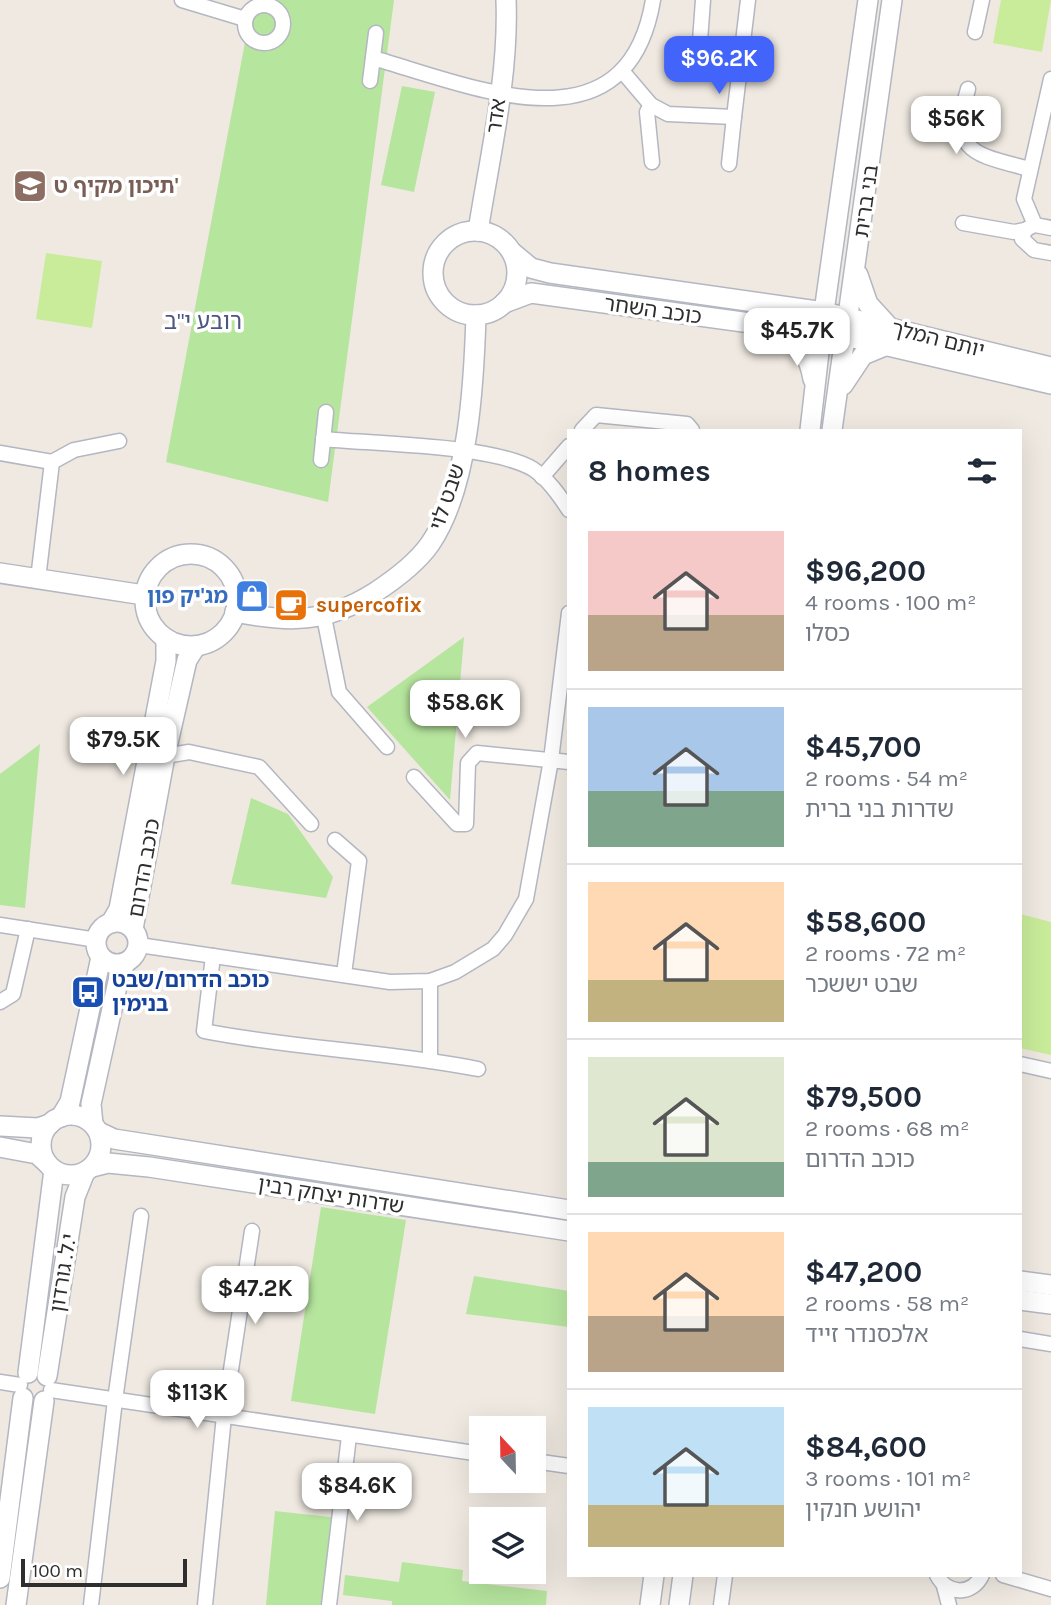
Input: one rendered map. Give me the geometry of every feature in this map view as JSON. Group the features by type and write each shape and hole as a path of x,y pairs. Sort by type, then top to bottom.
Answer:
{"street":[{"path":"182,0 245,19"},
{"name":"אדר","path":"478,231 499,95 507,22 506,0"},
{"path":"373,58 499,95 571,98 606,84 623,72 641,43 653,0"},
{"path":"700,41 703,0"},
{"path":"729,164 748,0"},
{"name":"בני ברית","path":"810,429 868,0"},
{"name":"בני ברית","path":"832,429 857,270 892,0"},
{"path":"975,32 982,0"},
{"path":"370,81 376,33"},
{"path":"623,72 651,105 668,114 734,117"},
{"path":"1051,79 1024,199 1030,228 1022,239 1034,250 1051,253"},
{"path":"968,89 960,118 964,138 976,154 1029,169"},
{"path":"651,105 647,112 652,162"},
{"path":"963,223 1013,232 1030,228 1051,228"},
{"path":"478,231 498,238 513,253 517,279 504,303 496,309 476,315 450,306 440,296 433,269 441,249 457,235 478,231"},
{"name":"כוכב השחר","path":"513,253 531,268 550,274 824,312"},
{"path":"792,307 812,293 833,263"},
{"path":"836,402 857,360 888,336 868,304 857,270"},
{"name":"כוכב השחר","path":"504,303 531,293 821,333 847,327"},
{"name":"יותם המלך","path":"824,312 847,327 1051,367"},
{"name":"שבט לוי","path":"235,612 267,618 324,617 348,609 392,582 429,545 443,520 461,452 476,315"},
{"path":"774,327 802,348 811,365 815,388"},
{"name":"יותם המלך","path":"888,336 1051,384"},
{"path":"321,460 326,412"},
{"path":"584,429 596,415 687,424 691,429"},
{"path":"323,439 483,453 524,466 542,477 567,508"},
{"path":"0,453 52,462 74,450 120,441"},
{"path":"542,477 567,448"},
{"path":"38,579 52,462"},
{"path":"194,554 210,557 223,567 233,580 237,596 235,612 223,633 195,646 166,639 149,620 144,595 156,569 166,560 194,554"},
{"path":"0,573 144,595"},
{"path":"324,617 340,692 387,747"},
{"path":"51,1166 42,1139 70,1102 102,930 111,923 123,923 136,937 213,956 390,982 430,981 455,972 493,949 505,935 526,899 551,760 567,629"},
{"name":"כוכב הדרום","path":"111,923 119,909 166,661 166,639"},
{"name":"כוכב הדרום","path":"136,937 165,756 187,660 195,646"},
{"path":"170,735 189,752"},
{"path":"165,756 189,752 259,766 312,824"},
{"path":"414,777 457,824 466,824 468,763 477,753 567,762"},
{"path":"335,840 359,861 344,974"},
{"path":"0,925 28,929 99,948 112,964 125,963"},
{"path":"0,1002 13,994 28,929"},
{"path":"0,1147 37,1154 51,1166 70,1175 89,1169 101,1150 91,1104 118,977 125,963 134,956 136,937"},
{"path":"213,956 204,1031 303,1048 430,1059 478,1069"},
{"path":"430,981 430,1059"},
{"path":"1022,1064 1051,1071"},
{"path":"0,1126 38,1128 78,1116 96,1128"},
{"name":"שדרות יצחק רבין","path":"96,1128 114,1139 567,1210"},
{"name":"שדרות יצחק רבין","path":"89,1169 108,1163 149,1167 567,1231"},
{"name":"י.ל. גורדון","path":"16,1605 30,1386 51,1166"},
{"name":"י.ל. גורדון","path":"0,1578 30,1386 75,1197 89,1169"},
{"path":"91,1605 114,1401 141,1216"},
{"path":"205,1605 224,1416 252,1231"},
{"path":"1022,1281 1051,1285"},
{"path":"1022,1300 1051,1304"},
{"path":"1022,1339 1051,1344"},
{"path":"30,1386 114,1401 469,1452"},
{"path":"330,1605 349,1436"},
{"path":"546,1462 567,1465"},
{"path":"650,1605 654,1577"},
{"path":"679,1605 683,1577"},
{"path":"721,1605 725,1577"},
{"path":"941,1581 961,1591 976,1583 1007,1577 1051,1590"},
{"path":"941,1581 949,1605"},
{"path":"960,1605 976,1583"}],"green space":[{"path":"253,0 394,0 328,502 166,462"},
{"path":"1001,0 1051,0 1042,52 993,43"},
{"path":"402,86 435,92 414,192 381,185"},
{"path":"46,253 102,261 92,328 36,319"},
{"path":"464,637 450,800 367,707"},
{"path":"40,744 25,908 0,905 0,774"},
{"path":"251,798 288,814 333,877 326,898 231,884"},
{"path":"1022,915 1051,922 1051,1055 1022,1048"},
{"path":"321,1207 406,1220 375,1414 291,1401"},
{"path":"474,1276 567,1291 567,1327 466,1314"},
{"path":"275,1511 339,1518 327,1605 266,1605"},
{"path":"402,1562 463,1570 462,1581 469,1584 547,1591 546,1605 392,1605 392,1601 343,1595 345,1575 399,1582"}],"place":[{"name":"תיכון מקיף ט'","path":"30,186"},
{"name":"מג'יק פון","path":"252,596"},
{"name":"supercofix","path":"291,605"},
{"name":"כוכב הדרום/שבט בנימין","path":"88,992"}],"district":[{"name":"רובע י\"ב","path":"203,321"}]}
